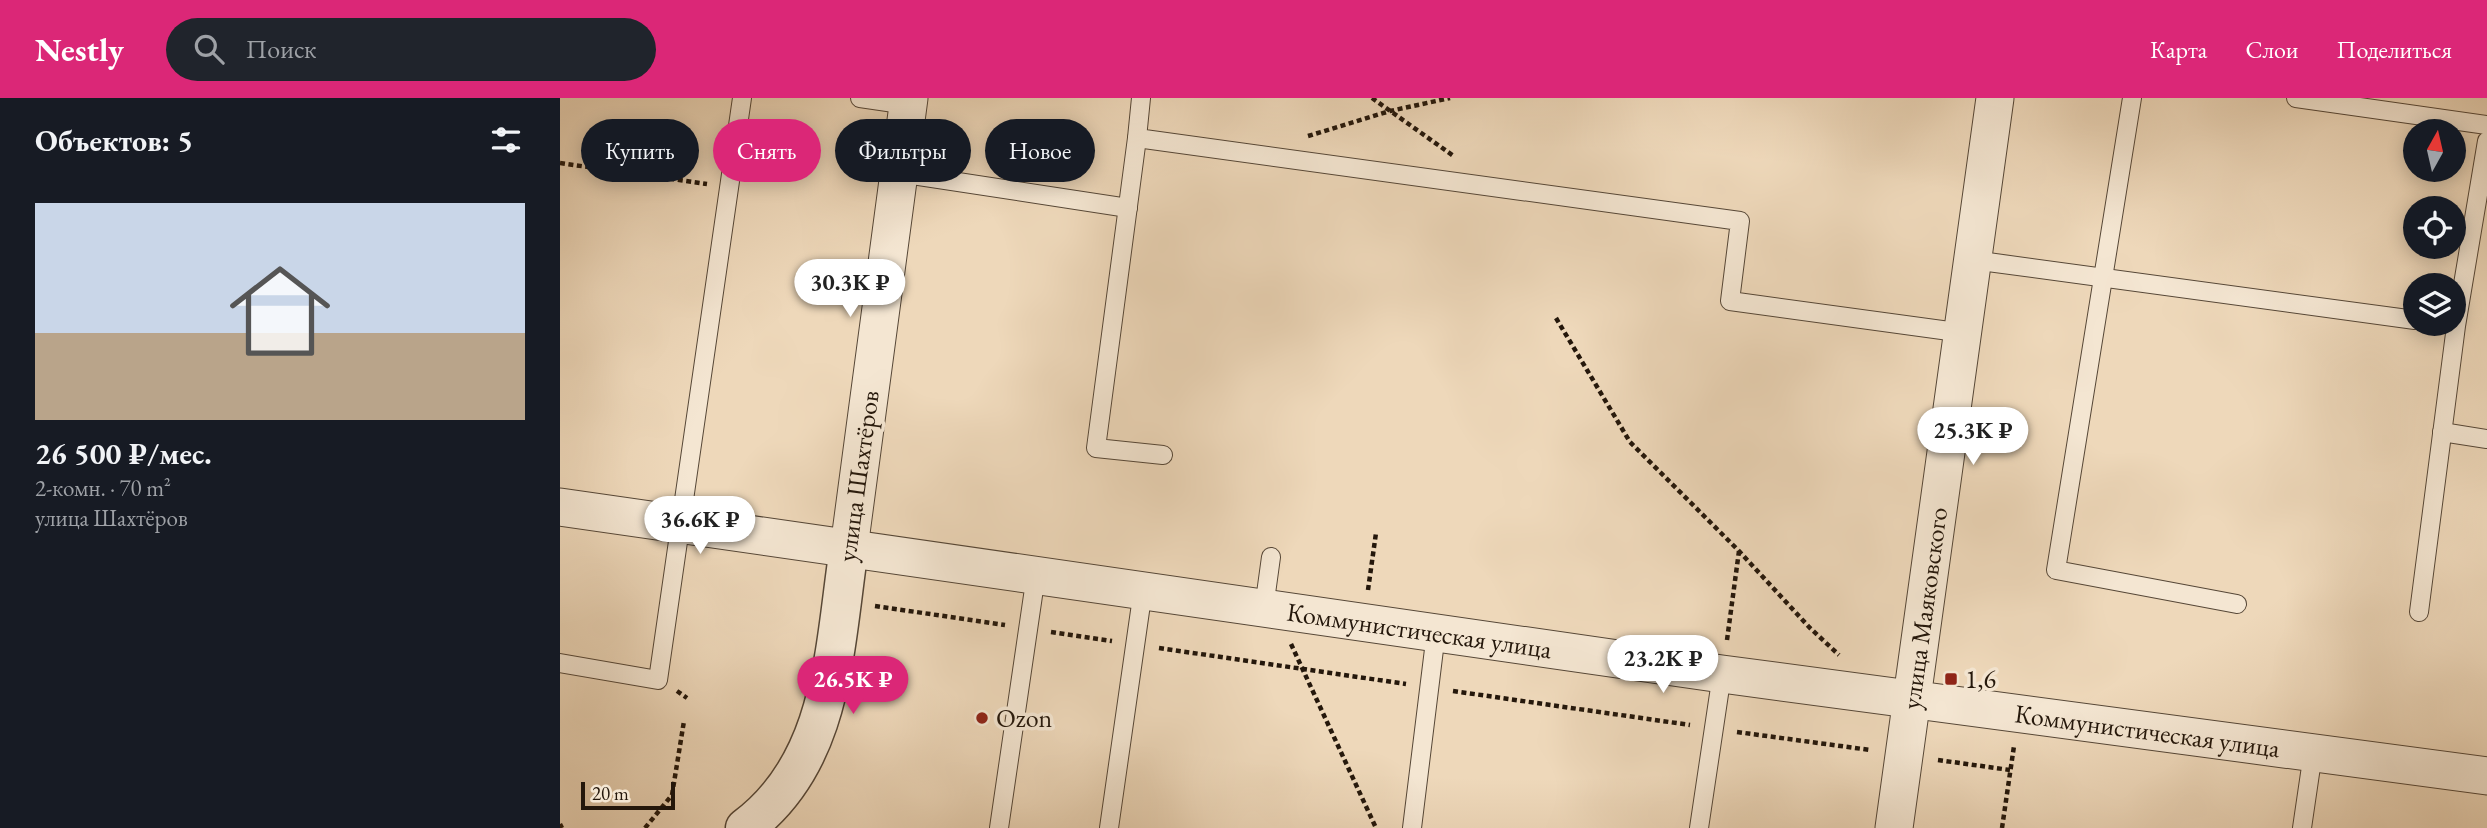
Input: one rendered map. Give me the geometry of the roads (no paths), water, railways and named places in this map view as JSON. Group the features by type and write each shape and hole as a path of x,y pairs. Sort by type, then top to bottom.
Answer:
{"street":[{"name":"улица Маяковского","path":"1894,828 1995,98"},
{"name":"улица Шахтёров","path":"759,824 795,776 811,745 825,708 898,182"},
{"name":"Коммунистическая улица","path":"560,507 1722,674 2487,776"}],"lane":[{"path":"560,663 658,680 742,98"},
{"path":"860,98 908,102"},
{"path":"1141,98 1096,447 1163,455"},
{"path":"2132,98 2056,570 2237,604"},
{"path":"2296,98 2487,125"},
{"path":"1136,138 1740,221 1730,301 1964,333"},
{"path":"2460,273 2487,141"},
{"path":"958,182 1128,208"},
{"path":"1973,260 2403,318"},
{"path":"2419,612 2442,432 2448,336"},
{"path":"2442,432 2487,439"},
{"path":"1269,609 1271,557"},
{"path":"999,828 1036,575"},
{"path":"1109,828 1143,590"},
{"path":"1412,828 1436,633"},
{"path":"1699,828 1722,674"},
{"path":"2302,828 2313,753"}],"place":[{"name":"1,6","path":"1951,679"},
{"name":"Ozon","path":"982,718"}]}
